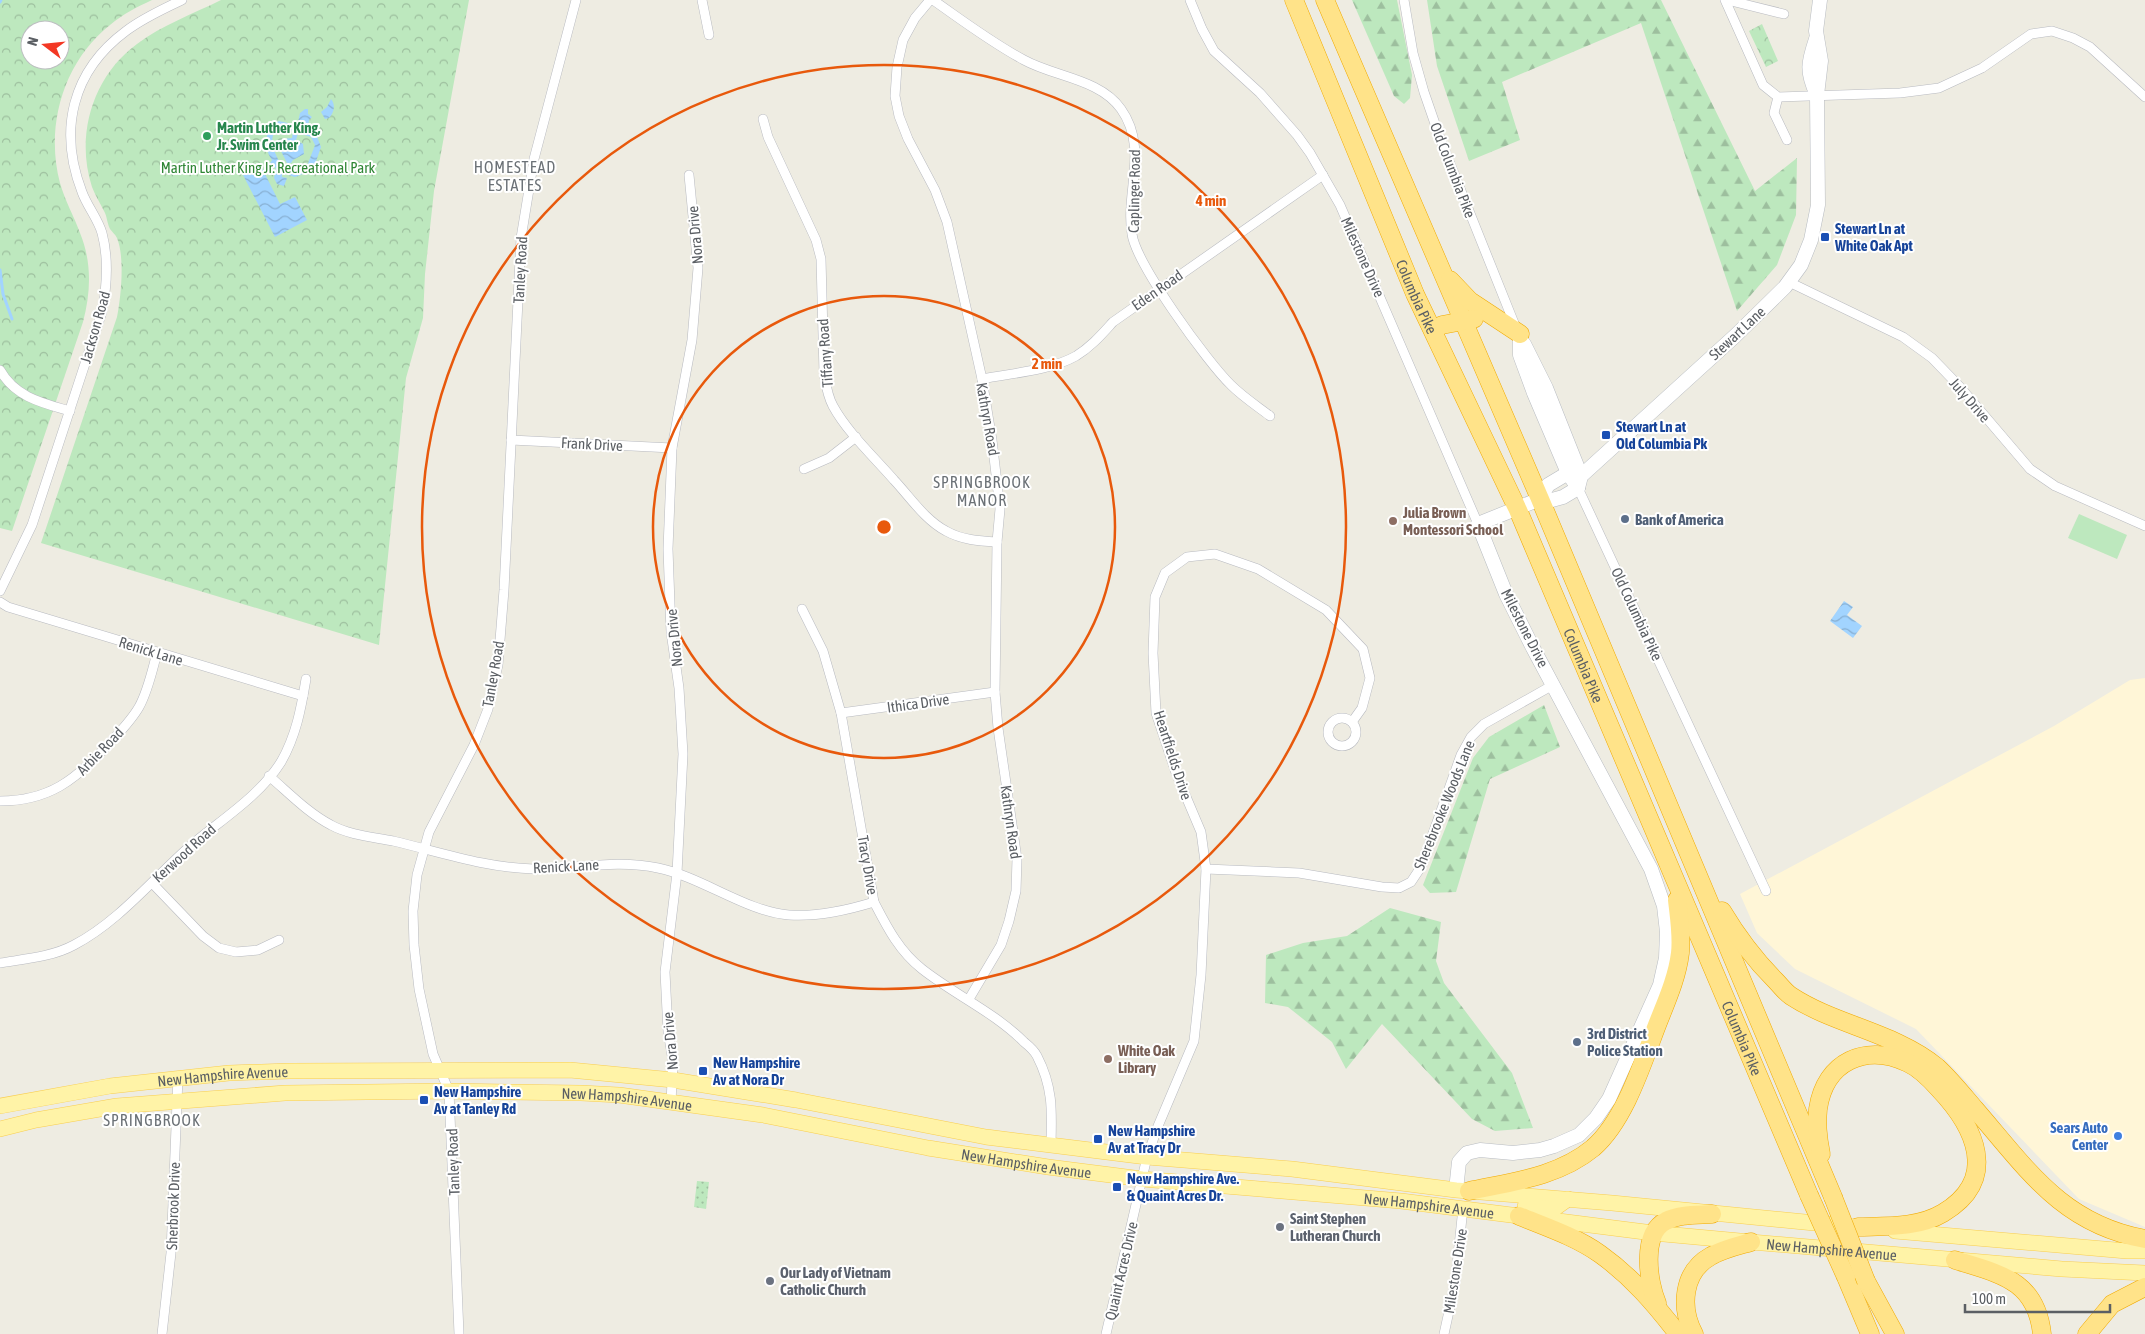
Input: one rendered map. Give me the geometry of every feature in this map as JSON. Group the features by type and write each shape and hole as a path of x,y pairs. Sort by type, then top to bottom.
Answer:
{"highway":[{"name":"Columbia Pike","path":"1294,0 1415,294 1518,510 1673,878 1870,1334"},
{"name":"Columbia Pike","path":"1325,0 1540,499 1889,1334"},
{"path":"1441,271 1470,301 1513,330"},
{"path":"1432,330 1442,325 1478,319 1513,330"},
{"path":"1688,854 1736,934 1758,963 1790,995 1824,1012 1901,1044 1936,1067 1957,1088 2040,1184 2062,1203 2105,1228 2145,1239"},
{"path":"1463,1191 1511,1183 1561,1168 1592,1148 1606,1135 1626,1102 1672,986 1680,953 1680,928 1673,878"},
{"path":"1829,1189 1818,1136 1820,1100 1822,1090 1834,1071 1854,1059 1863,1055 1880,1054 1910,1063 1932,1081 1963,1117 1972,1133 1977,1159 1975,1174 1962,1197 1942,1213 1930,1219 1901,1225 1858,1227"},
{"path":"1663,1315 1652,1290 1649,1264 1653,1233 1661,1224 1668,1220 1681,1216 1712,1214"},
{"path":"1519,1216 1567,1236 1599,1253 1644,1292 1678,1334"},
{"path":"1694,1334 1686,1315 1685,1295 1694,1270 1710,1256 1751,1242"},
{"path":"1955,1260 1995,1272 2024,1288 2040,1321 2042,1334"},
{"path":"1846,1277 1860,1334"},
{"path":"1866,1281 1895,1334"},
{"path":"2088,1334 2112,1304 2145,1287"}],"main road":[{"name":"New Hampshire Avenue","path":"0,1106 101,1087 178,1078 288,1071 570,1070 673,1080 796,1100 986,1137 1148,1156 1292,1170 1463,1191 2126,1251 2145,1251"},
{"name":"New Hampshire Avenue","path":"0,1129 36,1120 117,1106 285,1093 449,1091 581,1093 671,1102 763,1115 915,1146 1048,1167 1142,1179 1401,1201 1653,1233 2062,1269 2145,1273"},
{"path":"915,1146 919,1125"},
{"path":"1401,1201 1409,1195 1443,1198 1463,1191"},
{"path":"1464,1208 1464,1203 1469,1200 1554,1209 1568,1199"},
{"path":"2062,1269 2145,1261"}],"street":[{"name":"Jackson Road","path":"0,590 32,525 102,312 106,290 107,259 102,232 82,193 73,162 70,136 71,117 76,98 85,74 110,44 127,30 182,0"},
{"name":"Tanley Road","path":"459,1334 449,1091 431,1044 419,989 414,945 413,911 417,875 429,832 477,736 488,709 498,665 504,590 521,238 527,192 534,159 576,0"},
{"path":"702,0 708,35"},
{"name":"Caplinger Road","path":"931,0 1001,47 1027,62 1091,86 1108,95 1121,108 1132,128 1136,149 1131,216 1132,235 1139,256 1210,361 1230,384 1270,416"},
{"name":"Kathryn Road","path":"931,0 915,18 903,40 897,67 895,96 899,116 908,139 935,190 947,222 982,379 998,478 1000,509 997,542 995,692 998,728 1017,859 1016,891 1001,945 969,999"},
{"name":"Milestone Drive","path":"1190,0 1214,51 1260,93 1297,135 1340,205 1362,251 1506,594 1651,869 1664,906 1667,932 1666,958 1660,985 1610,1099 1596,1118 1579,1135 1540,1150 1513,1154 1480,1150 1467,1153 1459,1162 1463,1191"},
{"name":"Old Columbia Pike","path":"1404,0 1413,53 1424,92 1504,302 1520,355 1552,436 1576,479 1617,572 1766,891"},
{"path":"1726,0 1784,14"},
{"path":"1726,0 1763,84 1778,97 1900,93 1939,88 1982,68 2031,34 2052,31 2073,38 2090,47 2145,97"},
{"name":"Stewart Lane","path":"1478,524 1518,510 1540,499 1552,500 1735,336 1788,282 1800,265 1811,240 1818,205 1817,95 1811,82 1808,63 1817,36 1820,0"},
{"path":"1778,97 1774,113 1788,140"},
{"name":"Tiffany Road","path":"764,118 768,137 816,240 820,259 826,391 834,408 856,437 922,511 943,530 974,541 997,542"},
{"name":"Nora Drive","path":"671,1102 673,1062 668,1031 666,972 678,873 683,754 680,688 671,632 668,549 672,448 692,340 698,268 690,175"},
{"name":"Eden Road","path":"982,379 1055,365 1076,356 1091,345 1113,322 1159,288 1323,175"},
{"name":"July Drive","path":"1788,282 1903,337 1938,364 2030,469 2055,486 2145,526"},
{"path":"0,370 19,393 32,400 70,411"},
{"path":"804,469 829,458 856,437"},
{"name":"Frank Drive","path":"511,440 672,448"},
{"name":"Heartfields Drive","path":"1142,1179 1158,1126 1194,1041 1201,975 1206,869 1201,832 1176,773 1156,713 1153,653 1155,597 1165,573 1187,557 1215,554 1258,569 1326,610 1363,649 1370,678 1362,708 1352,722"},
{"name":"Renick Lane","path":"0,602 8,607 303,696"},
{"name":"Tracy Drive","path":"802,609 822,651 841,713 874,902 888,930 903,951 922,969 969,999 1016,1033 1036,1054 1047,1080 1052,1102 1051,1144"},
{"name":"Arbie Road","path":"0,801 24,800 48,794 68,784 92,762 120,732 139,707 157,653"},
{"name":"Kerwood Road","path":"0,963 42,956 72,946 97,932 187,849 254,793 280,763 292,740 300,716 306,679"},
{"name":"Sherebrooke Woods Lane","path":"1206,869 1299,873 1382,887 1399,888 1411,882 1421,867 1461,755 1471,737 1484,724 1553,685"},
{"name":"Ithica Drive","path":"841,713 995,692"},
{"name":"Renick Lane","path":"269,776 310,811 332,826 354,833 475,861 512,868 535,869 612,864 658,868 697,880 757,907 788,915 854,908 874,902"},
{"path":"152,883 203,936 219,948 236,952 258,950 279,940"},
{"name":"Sherbrook Drive","path":"162,1334 170,1261 178,1078"},
{"name":"Quaint Acres Drive","path":"1106,1334 1142,1179"},
{"name":"Milestone Drive","path":"1444,1334 1455,1284 1464,1208"}],"shaded area":[{"path":"2145,678 2145,1227 2079,1199 1916,1029 1795,969 1757,933 1740,894 2054,726 2130,680"}],"green space":[{"path":"0,0 152,0 120,17 94,40 80,57 62,97 57,118 56,162 62,190 87,255 89,277 88,300 83,322 12,531 0,528"},
{"name":"Martin Luther King Jr. Recreational Park","path":"221,0 469,0 434,191 425,274 423,318 406,378 379,645 41,543 117,317 120,299 122,266 117,238 110,229 105,213 93,190 87,167 87,127 92,108 99,90 109,73 122,57 137,44 167,25"},
{"path":"1352,0 1397,0 1412,75 1410,98 1404,104 1394,96"},
{"path":"1427,0 1661,0 1755,191 1797,158 1796,215 1777,265 1737,311 1641,23 1502,82 1520,140 1469,161 1437,66"},
{"path":"1762,24 1778,61 1766,67 1749,31"},
{"path":"2079,514 2127,535 2117,559 2068,538"},
{"path":"1544,705 1560,747 1490,779 1456,892 1430,893 1423,885 1473,758 1489,737"},
{"path":"1390,908 1441,922 1436,961 1444,983 1512,1073 1533,1128 1495,1131 1472,1119 1382,1024 1346,1069 1332,1042 1288,1007 1265,1003 1266,955 1303,943 1347,936"},
{"path":"697,1181 709,1182 706,1209 694,1207"}],"water":[{"path":"331,99 334,104 333,111 329,118 325,119 321,112 327,107"},
{"path":"308,109 308,114 312,117 309,120 308,128 316,134 321,147 313,170 295,177 282,173 282,177 287,178 284,186 277,184 274,178 276,168 269,165 272,160 267,150 266,139 270,129 279,121 300,126 302,124 298,122 300,113","holes":["281,127 293,131 292,138 282,139 278,145 287,163 291,163 304,154 303,144 296,140 298,133 311,137 315,145 307,166 296,171 282,167 272,140 273,135"]},
{"path":"260,164 280,204 295,197 307,220 275,237 242,173"},
{"path":"1844,601 1853,607 1847,615 1862,626 1853,638 1830,621"}],"waterway":[{"path":"0,270 3,294 12,319"}],"place":[{"name":"Martin Luther King, Jr. Swim Center","path":"207,136"},
{"name":"Stewart Ln at White Oak Apt","path":"1825,237"},
{"name":"Stewart Ln at Old Columbia Pk","path":"1606,435"},
{"name":"Bank of America","path":"1625,519"},
{"name":"Julia Brown Montessori School","path":"1393,521"},
{"name":"3rd District Police Station","path":"1577,1042"},
{"name":"White Oak Library","path":"1108,1059"},
{"name":"New Hampshire Av at Nora Dr","path":"703,1071"},
{"name":"New Hampshire Av at Tanley Rd","path":"424,1100"},
{"name":"Sears Auto Center","path":"2118,1136"},
{"name":"New Hampshire Av at Tracy Dr","path":"1098,1139"},
{"name":"New Hampshire Ave. & Quaint Acres Dr.","path":"1117,1187"},
{"name":"Saint Stephen Lutheran Church","path":"1280,1227"},
{"name":"Our Lady of Vietnam Catholic Church","path":"770,1281"}],"district":[{"name":"HOMESTEAD ESTATES","path":"515,176"},
{"name":"SPRINGBROOK MANOR","path":"982,491"},
{"name":"SPRINGBROOK","path":"152,1120"}]}
